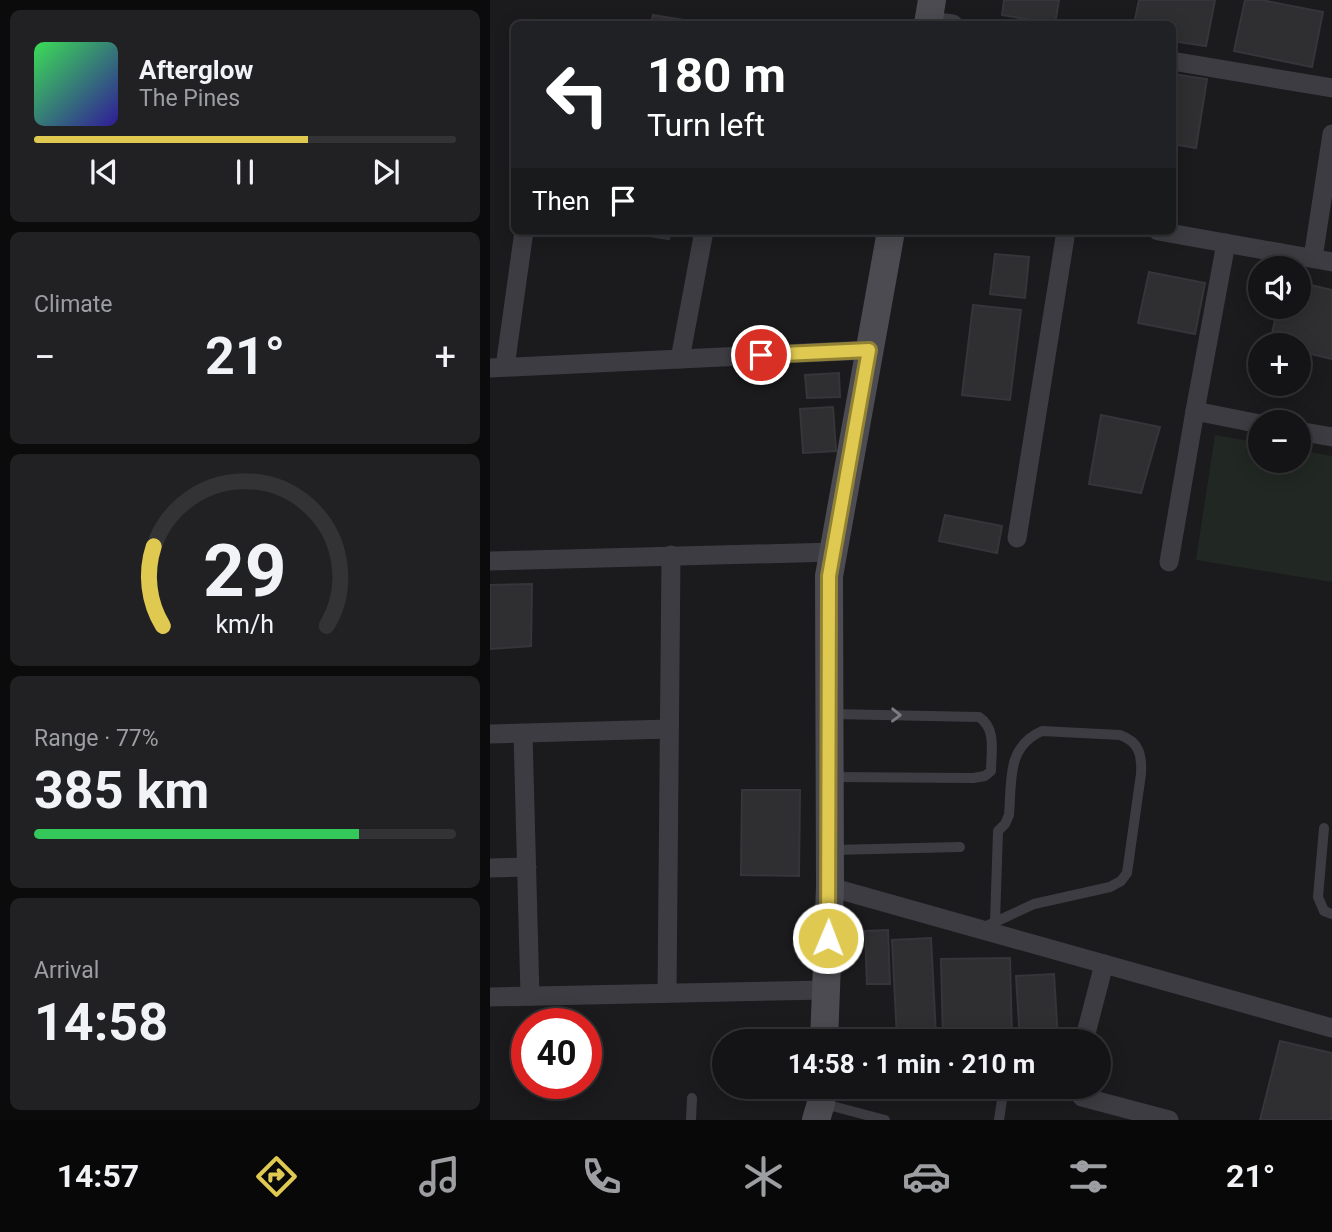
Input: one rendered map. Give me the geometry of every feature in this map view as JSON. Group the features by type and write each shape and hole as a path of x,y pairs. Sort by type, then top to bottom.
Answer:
{"street":[{"path":"1176,62 1332,88"},
{"path":"1176,234 1322,260 1332,134"},
{"path":"523,235 498,368 869,350"},
{"path":"680,359 703,235"},
{"path":"825,1029 830,887 829,576 890,235"},
{"path":"1017,538 1065,235"},
{"path":"1169,562 1226,243"},
{"path":"1195,411 1248,422"},
{"path":"1311,434 1332,438"},
{"path":"490,561 834,552"},
{"path":"667,993 670,555"},
{"path":"490,734 670,729"},
{"path":"523,733 530,996"},
{"path":"490,868 527,867"},
{"path":"830,887 987,925 1104,964 1332,1028"},
{"path":"1087,1029 1104,964"},
{"path":"490,997 827,990"},
{"path":"1090,1099 1169,1120"}],"lane":[{"path":"828,714 979,717 989,727 992,735 991,771 985,776 828,777"},
{"path":"1042,731 1120,735 1130,739 1138,746 1142,760 1127,873 1121,881 1110,887 1034,904 987,925 998,831 1009,815 1014,757 1031,736 1042,731"},
{"path":"1324,828 1318,897 1324,911 1332,914"},
{"path":"829,850 960,848"},
{"path":"691,1120 692,1098"},
{"path":"999,1120 1002,1100"},
{"path":"820,1103 886,1120"}],"shaded area":[{"path":"1215,435 1248,441 1248,473 1311,473 1311,452 1332,456 1332,582 1196,560"}],"building":[{"path":"1004,0 1059,0 1056,21 1002,15"},
{"path":"1139,0 1215,0 1206,46 1176,42 1176,21 1135,21"},
{"path":"1245,0 1261,0 1323,12 1312,67 1234,51"},
{"path":"653,15 690,21 652,21"},
{"path":"1176,75 1207,79 1196,148 1176,145"},
{"path":"644,235 670,235 669,239"},
{"path":"995,254 1029,257 1025,298 990,294"},
{"path":"1149,272 1205,283 1195,334 1138,323"},
{"path":"1311,285 1332,290 1332,359 1311,354 1311,333 1272,333 1275,319 1311,319"},
{"path":"973,305 1021,310 1010,400 962,395"},
{"path":"839,373 840,397 807,398 805,375"},
{"path":"833,407 836,451 803,453 800,409"},
{"path":"1101,415 1160,427 1141,493 1089,484"},
{"path":"945,515 1002,526 997,553 939,541"},
{"path":"532,584 531,646 490,649 490,585"},
{"path":"742,790 800,790 799,876 741,875"},
{"path":"888,930 890,984 867,984 865,931"},
{"path":"931,938 936,1029 897,1029 892,940"},
{"path":"1010,958 1012,1029 943,1029 941,959"},
{"path":"1054,974 1057,1029 1019,1029 1016,976"},
{"path":"1280,1041 1332,1053 1331,1120 1260,1120"}],"route":[{"path":"761,355 869,350 829,576 828,938"}]}
